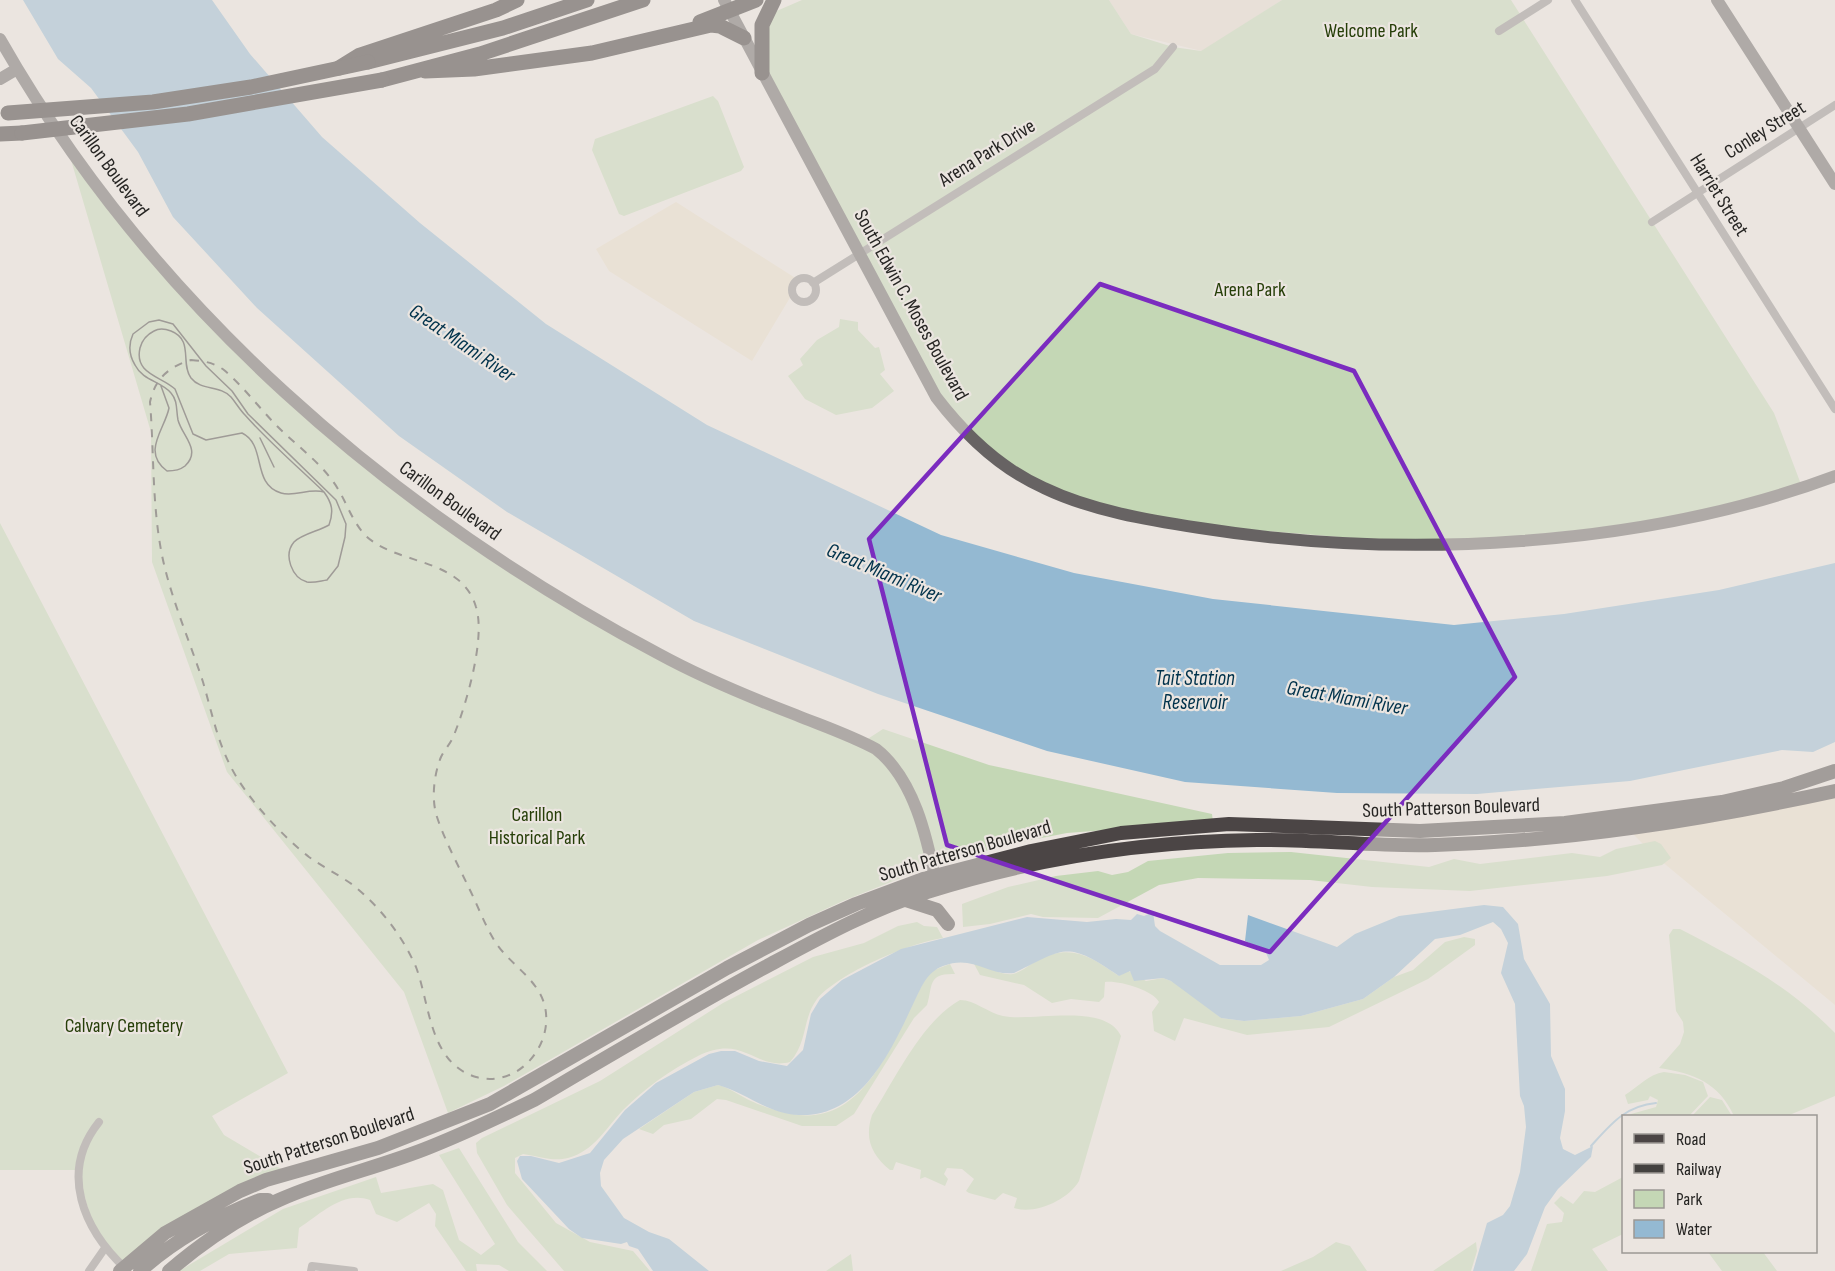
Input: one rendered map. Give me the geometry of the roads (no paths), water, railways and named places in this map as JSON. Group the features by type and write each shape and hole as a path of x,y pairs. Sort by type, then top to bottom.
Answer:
{"highway":[{"path":"4,113 153,102 251,87 337,69 496,10 517,0"},
{"path":"364,58 503,28 587,0"},
{"path":"0,134 188,114 382,80 426,70 578,23 643,0"},
{"path":"675,32 727,5 756,0"},
{"path":"762,73 762,24 774,0"},
{"path":"426,70 474,69 562,57 711,25 720,26 744,38"}],"main road":[{"path":"1717,0 1835,184"},
{"name":"South Edwin C. Moses Boulevard","path":"727,5 936,397 972,439 1002,464 1043,488 1101,508 1141,518 1215,531 1337,543 1437,545 1493,543 1603,531 1684,517 1758,500 1835,476"},
{"name":"Carillon Boulevard","path":"0,39 17,69 121,218 156,260 235,345 327,431 418,503 503,563 581,611 701,676 876,749 894,766 907,788 936,883"},
{"path":"0,79 17,69"},
{"name":"South Patterson Boulevard","path":"124,1270 178,1224 240,1191 277,1176 378,1148 490,1104 727,968 855,904 936,883 1073,841 1120,833 1229,824 1420,831 1565,823 1722,802 1784,788 1835,771"},
{"name":"South Patterson Boulevard","path":"168,1271 214,1237 279,1200 430,1147 487,1123 534,1100 803,946 906,900 936,883 1161,844 1256,840 1436,845 1568,838 1731,814 1835,791"},
{"path":"906,900 937,910 948,924"},
{"path":"140,1271 180,1239 209,1222 260,1200 279,1200"}],"street":[{"path":"1499,31 1548,0"},
{"name":"Harriet Street","path":"1575,0 1835,409"},
{"name":"Arena Park Drive","path":"813,283 1155,69 1173,47"},
{"name":"Conley Street","path":"1652,222 1835,105"},
{"path":"99,1122 88,1135 77,1170 80,1194 89,1219 105,1248 124,1270"},
{"path":"89,1271 105,1248"},
{"path":"311,1271 312,1266 354,1271"}],"water":[{"name":"Tait Station Reservoir","path":"23,0 212,0 250,54 322,137 420,223 546,324 707,425 941,535 1074,573 1213,599 1454,625 1564,614 1719,590 1835,563 1835,742 1813,752 1782,750 1630,781 1477,794 1337,793 1185,782 1047,751 878,694 694,621 507,512 399,436 257,308 173,217 138,152 91,88 58,59"},
{"path":"1484,905 1503,907 1518,924 1524,959 1550,1004 1551,1056 1565,1089 1565,1111 1560,1138 1563,1149 1575,1155 1593,1146 1591,1157 1558,1189 1545,1207 1527,1254 1514,1271 1473,1271 1487,1223 1503,1215 1510,1206 1520,1172 1526,1127 1524,1106 1520,1096 1515,1004 1501,973 1508,943 1501,929 1493,922 1460,935 1435,939 1394,977 1363,999 1301,1016 1244,1021 1221,1018 1171,981 1163,978 1134,981 1130,971 1119,976 1088,957 1076,953 1056,953 1014,973 1005,973 963,962 943,966 926,980 885,1059 872,1077 857,1093 840,1105 821,1113 788,1114 718,1085 694,1092 623,1139 604,1160 600,1173 601,1186 624,1218 649,1232 669,1239 709,1271 653,1271 638,1249 629,1246 627,1242 621,1244 582,1238 569,1229 522,1179 517,1161 520,1156 531,1156 559,1163 590,1153 625,1110 656,1083 709,1054 735,1051 759,1061 787,1066 803,1050 811,1014 820,999 842,980 901,949 1027,917 1087,922 1131,920 1137,914 1144,916 1153,912 1155,926 1160,931 1220,965 1261,965 1269,960 1265,950 1245,941 1248,915 1337,947 1355,934 1399,916"}],"waterway":[{"path":"1622,1115 1636,1108 1656,1103"},
{"path":"1591,1146 1622,1115"}],"tram line":[{"path":"161,386 169,408 155,448 159,464 167,471 185,466 190,460 191,449 180,426 173,396 167,389 138,370 130,354 133,334 149,322 159,320 173,324 206,366 232,391 248,414 336,500 346,524 338,566 327,580 307,582 293,571 289,553 297,539 329,525 332,511 327,496 324,492 254,425 227,393 200,385 191,378 186,366 185,346 178,335 169,330 160,329 145,338 140,348 141,364 150,373 175,389 193,434 206,440 242,433 250,439 254,446 262,473 272,488 286,494 324,492"},
{"path":"260,438 274,467"}],"railway":[{"path":"191,360 216,365 238,383 278,427 332,480 364,534 392,552 426,563 457,579 468,591 476,607 477,653 464,707 454,735 441,757 435,779 434,802 444,835 492,936 502,951 535,986 544,1003 546,1018 539,1047 531,1060 506,1076 492,1079 476,1077 461,1070 449,1059 434,1031 416,967 389,922 353,885 309,857 276,827 244,789 225,755 169,583 161,550 156,513 150,402 159,380 169,370 191,360"}],"park label":[{"name":"Welcome Park","path":"1371,31"},
{"name":"Arena Park","path":"1250,290"},
{"name":"Carillon Historical Park","path":"537,826"},
{"name":"Calvary Cemetery","path":"124,1026"}],"water label":[{"name":"Great Miami River","path":"462,343"},
{"name":"Great Miami River","path":"884,573"},
{"name":"Great Miami River","path":"1347,698"}]}
